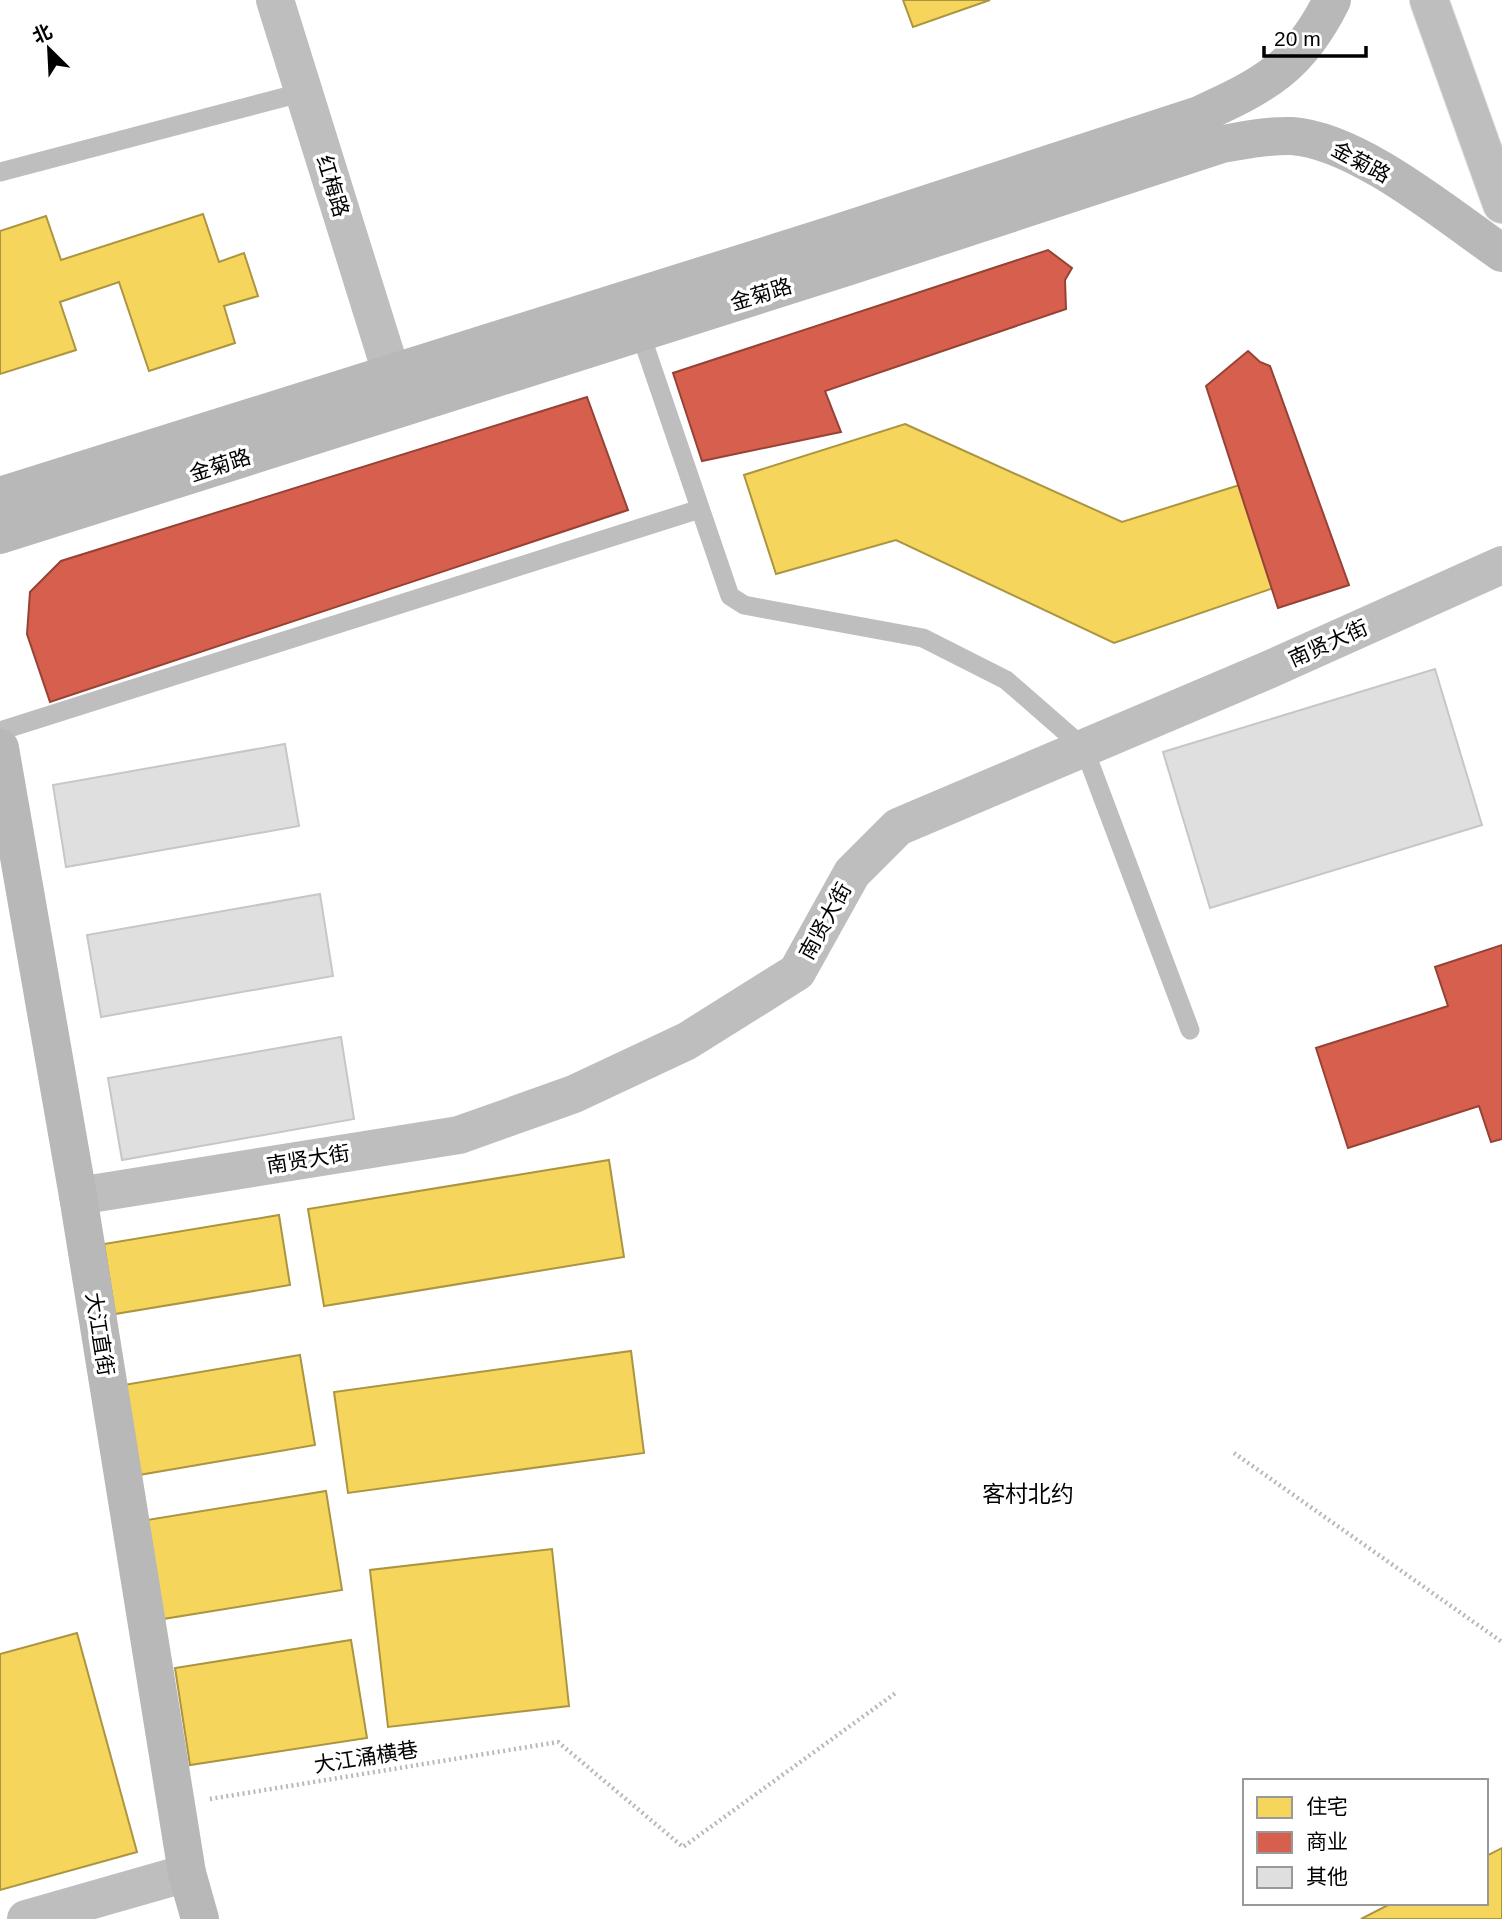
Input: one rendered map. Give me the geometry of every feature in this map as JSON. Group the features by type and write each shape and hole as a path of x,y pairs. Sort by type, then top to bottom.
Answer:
{"main road":[{"name":"红梅路","path":"275,0 391,372"},
{"path":"1429,0 1502,204"},
{"name":"南贤大街","path":"78,1196 459,1135 574,1094 687,1041 797,972 852,873 898,827 1502,565"},
{"path":"26,1919 187,1872"}],"street":[{"name":"金菊路","path":"0,496 845,231 1199,115 1248,93 1279,73 1311,39 1332,0"},
{"name":"金菊路","path":"0,535 1223,144 1264,136 1294,136 1328,143 1386,173 1502,253"},
{"name":"大江直街","path":"0,748 78,1196 187,1872 200,1919"}],"lane":[{"path":"0,172 304,92"},
{"path":"640,332 730,596 744,605 923,638 1006,680 1084,748 1190,1030"},
{"path":"0,731 700,509"}],"path":[{"path":"1234,1453 1502,1642"},
{"name":"大江涌横巷","path":"178,1804 558,1742 683,1847 897,1692"}],"building: 住宅":[{"path":"903,0 990,0 913,27"},
{"path":"203,214 219,262 244,253 258,296 224,306 235,343 149,371 119,282 60,302 76,350 0,374 0,231 46,216 61,260"},
{"path":"905,424 1122,522 1249,482 1291,582 1114,643 896,540 776,574 744,475"},
{"path":"609,1160 624,1257 324,1306 308,1209"},
{"path":"279,1215 290,1285 115,1314 104,1244"},
{"path":"631,1351 644,1453 348,1493 334,1392"},
{"path":"300,1355 315,1445 133,1476 118,1386"},
{"path":"326,1491 342,1590 163,1619 147,1520"},
{"path":"552,1549 569,1706 388,1727 370,1570"},
{"path":"77,1633 137,1852 0,1890 0,1654"},
{"path":"351,1640 367,1738 190,1765 175,1668"},
{"path":"1502,1848 1502,1919 1361,1919 1388,1905 1488,1905 1488,1855"}],"building: 商业":[{"path":"1048,250 1072,268 1065,280 1066,309 825,391 841,432 702,461 673,373"},
{"path":"1248,351 1260,362 1270,366 1349,585 1278,608 1206,386"},
{"path":"587,397 628,510 50,702 27,634 30,592 61,561"},
{"path":"1502,945 1502,1139 1491,1142 1479,1106 1348,1148 1316,1048 1448,1006 1435,967"}],"building: 其他":[{"path":"1435,669 1482,825 1210,908 1163,752"},
{"path":"285,744 299,826 66,867 53,785"},
{"path":"320,894 333,976 101,1017 87,935"},
{"path":"341,1037 354,1119 122,1160 108,1078"}],"district":[{"name":"客村北约","path":"1028,1494"}]}
